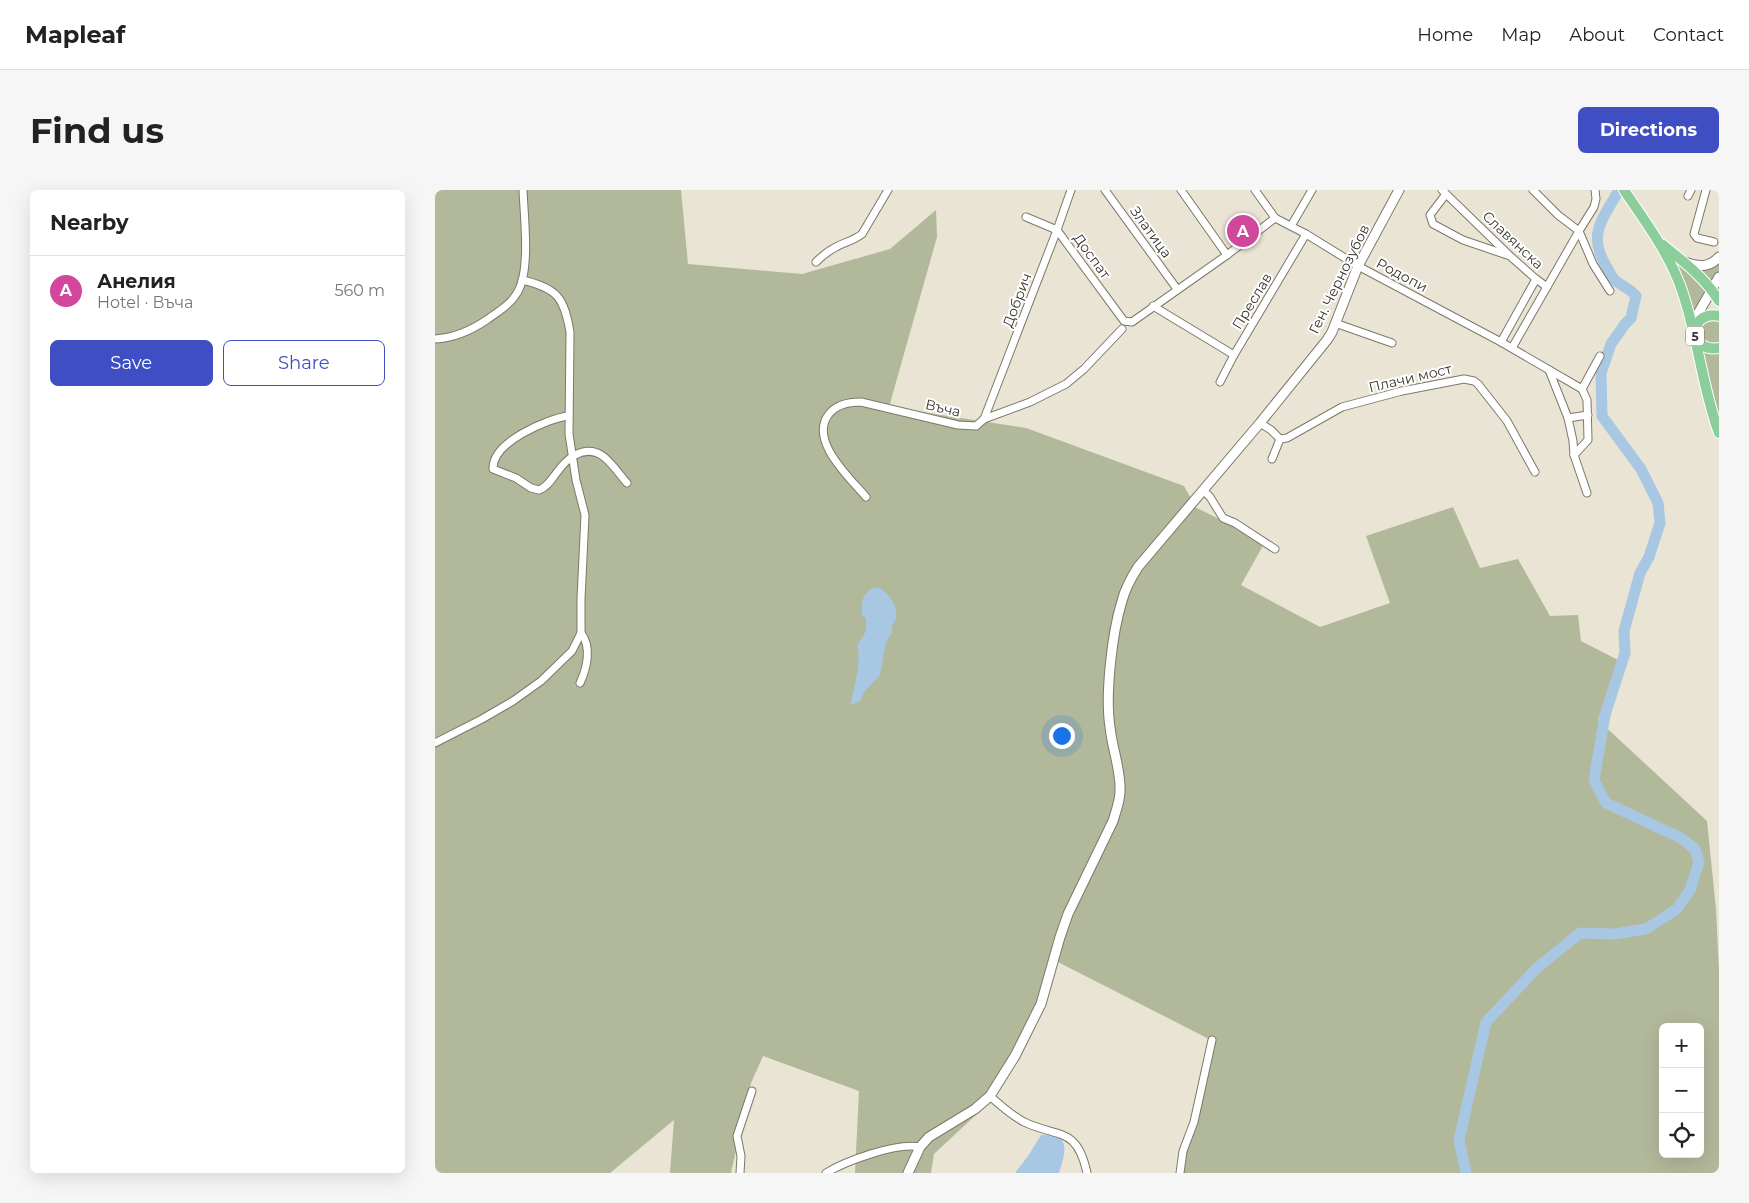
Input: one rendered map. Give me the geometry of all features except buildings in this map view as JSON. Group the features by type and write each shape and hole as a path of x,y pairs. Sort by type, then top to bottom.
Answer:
{"main road":[{"name":"5","path":"1624,190 1660,243 1680,284 1694,331 1710,403 1719,432"},
{"name":"5","path":"1660,243 1712,290 1719,301"},
{"path":"1719,316 1704,317 1697,323 1694,331 1702,345 1708,348 1719,348"}],"street":[{"path":"435,339 461,334 484,322 510,302 518,292 522,280 525,249 523,190"},
{"path":"816,262 824,254 855,240 862,234 888,190"},
{"name":"Добрич","path":"984,419 1071,190"},
{"name":"Златица","path":"1105,190 1177,289"},
{"path":"1181,190 1227,255"},
{"name":"Родопи","path":"1255,190 1275,218 1583,388"},
{"path":"1291,226 1312,190"},
{"name":"Ген. Чернозубов","path":"920,1147 935,1133 975,1109 989,1096 1015,1056 1041,1004 1061,931 1113,821 1118,805 1120,783 1110,728 1108,700 1114,646 1122,601 1127,586 1138,567 1327,340 1359,266 1399,190"},
{"path":"1533,190 1558,215 1579,231 1593,264 1610,291"},
{"path":"1512,348 1594,207 1596,199 1595,190"},
{"path":"1706,190 1694,234 1697,238 1714,242"},
{"path":"1444,192 1430,215 1433,224 1463,240 1510,256"},
{"name":"Славянска","path":"1444,192 1510,256 1547,287"},
{"name":"Доспат","path":"1026,217 1057,230 1123,321 1127,323 1132,322 1153,306"},
{"path":"1234,355 1153,306 1227,255 1275,218"},
{"name":"Преслав","path":"1220,382 1306,234"},
{"path":"1681,260 1702,266 1711,264 1719,257"},
{"path":"1694,331 1719,277"},
{"path":"1501,342 1536,279"},
{"path":"435,743 498,710 541,681 572,651 581,633 585,514 572,457 568,416 571,351 567,317 563,304 548,287 522,280"},
{"path":"1335,323 1391,343"},
{"name":"Въча","path":"866,497 832,455 823,438 822,428 824,421 835,408 848,403 861,402 966,426 976,426 984,419 1031,402 1066,384 1084,369 1122,329"},
{"path":"1574,455 1588,440 1587,400 1583,388 1600,356"},
{"path":"1549,370 1568,418 1574,455 1587,493"},
{"name":"Плачи мост","path":"1280,439 1287,438 1342,407 1402,391 1470,379 1478,384 1507,421 1535,472"},
{"path":"568,416 556,417 509,442 499,452 492,467 495,471 510,474 531,488 539,490 547,485 562,464 586,450 598,453 605,458 627,483"},
{"path":"1568,418 1588,416"},
{"path":"1259,423 1271,430 1280,439 1272,459"},
{"path":"1203,490 1210,497 1223,518 1235,523 1275,549"},
{"path":"580,684 585,671 587,656 586,639 581,633"},
{"path":"1180,1173 1183,1151 1193,1122 1211,1040"},
{"path":"740,1173 741,1156 737,1136 752,1091"},
{"path":"989,1096 1024,1122 1073,1140 1081,1152 1087,1173"},
{"path":"826,1173 855,1159 905,1146 920,1147 908,1173"}],"green space":[{"path":"435,190 681,190 688,264 802,274 890,249 936,210 937,237 889,407 1026,428 1184,486 1193,502 1150,553 1195,507 1265,542 1241,585 1320,627 1390,603 1366,536 1453,507 1480,568 1518,559 1550,616 1578,615 1581,641 1618,660 1598,720 1707,821 1716,909 1719,970 1719,1173 1180,1173 1211,1040 1054,960 1041,1004 993,1099 934,1154 931,1173 855,1173 859,1091 763,1056 751,1083 731,1173 670,1173 674,1120 610,1173 435,1173"},
{"path":"1677,260 1708,290 1694,314 1675,261"},
{"path":"1719,263 1719,272 1712,284 1697,270 1708,269"},
{"path":"1705,320 1719,320 1719,344 1708,346 1698,336 1699,327"},
{"path":"1702,349 1719,351 1719,420 1716,411"}],"water":[{"path":"874,588 880,588 890,597 895,605 897,614 892,626 892,633 886,642 880,675 865,691 860,701 850,705 858,667 857,646 866,631 866,618 862,615 862,603 867,593"},
{"path":"1056,1134 1063,1142 1064,1147 1059,1173 1015,1173 1041,1135"}],"waterway":[{"path":"1466,1173 1459,1140 1486,1022 1537,968 1580,933 1614,934 1646,929 1677,909 1690,890 1699,862 1695,849 1681,838 1606,803 1594,780 1605,715 1625,653 1624,631 1640,573 1649,557 1660,523 1658,503 1641,469 1602,416 1601,373 1611,344 1631,318 1636,296 1613,278 1600,254 1598,244 1599,226 1619,190"}],"place":[{"name":"Анелия","path":"1243,231"}]}
